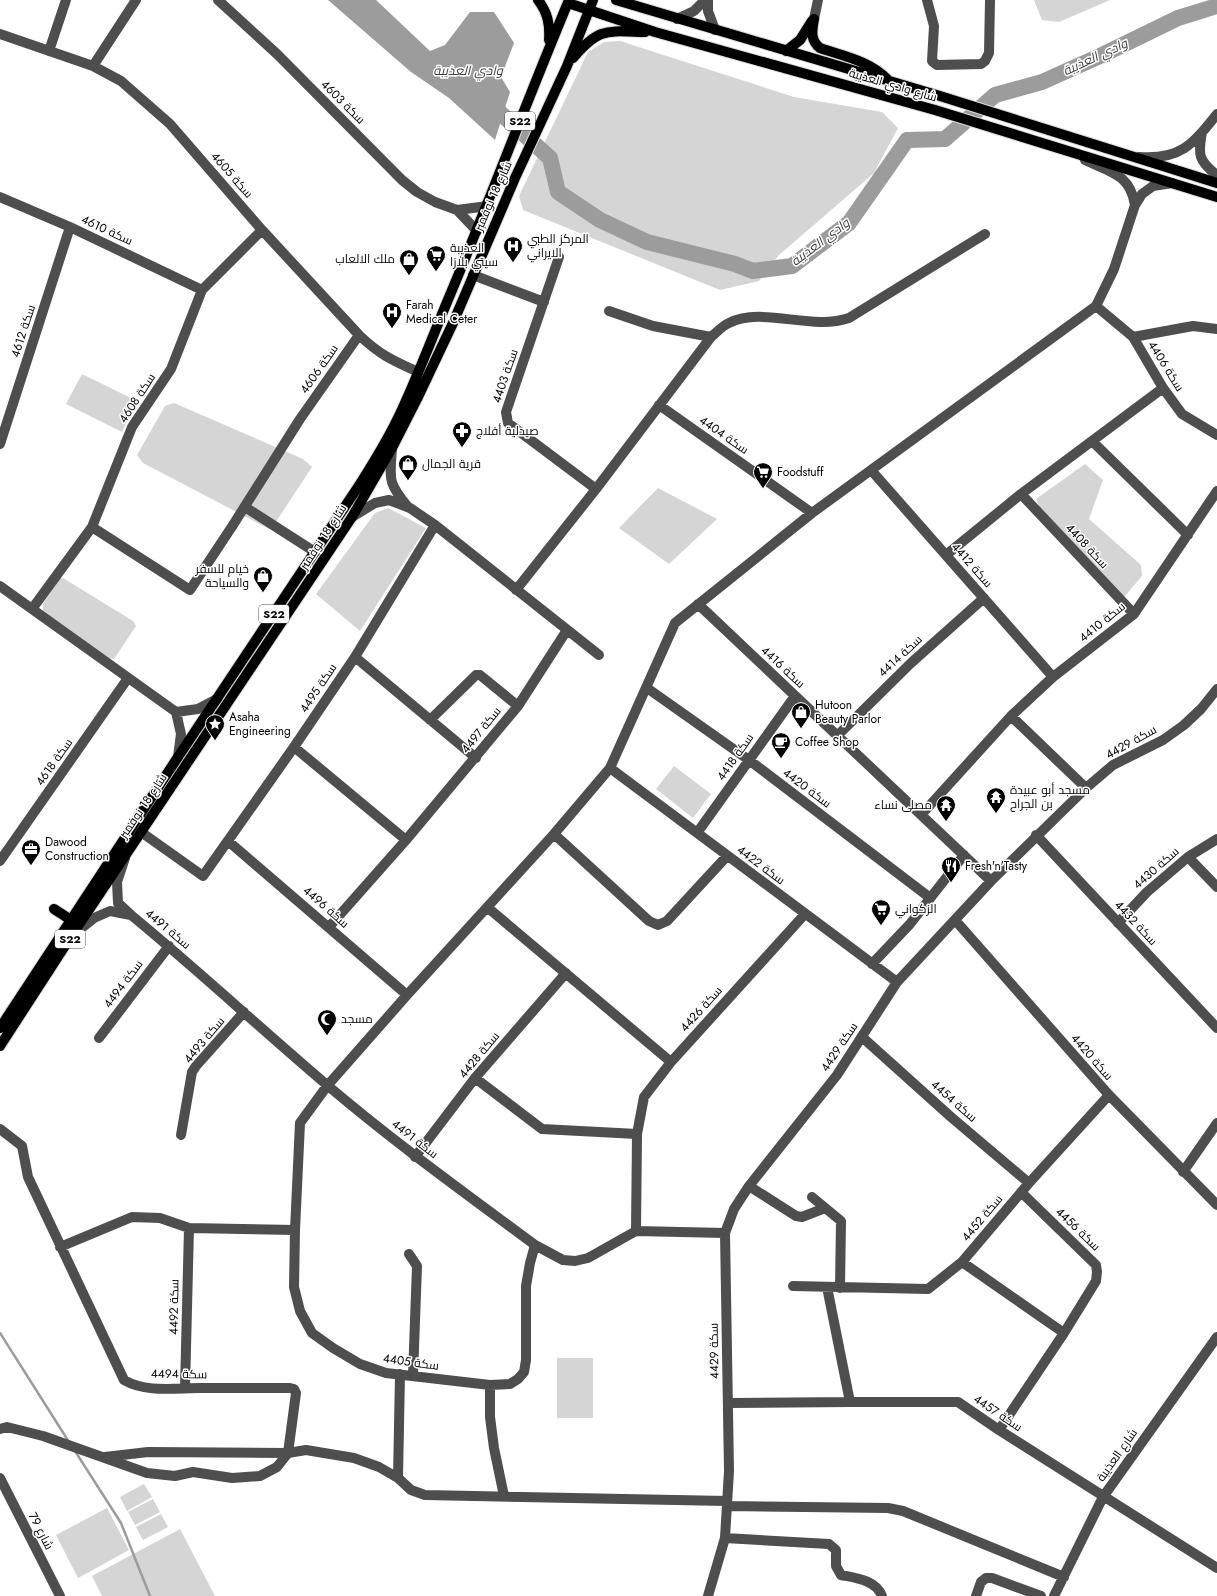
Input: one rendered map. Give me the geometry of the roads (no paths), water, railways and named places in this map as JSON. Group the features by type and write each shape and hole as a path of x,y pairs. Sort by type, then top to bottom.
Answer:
{"main road":[{"path":"538,0 546,12 549,21 547,50"},
{"name":"شارع 18 نوفمبر","path":"0,1046 127,852 352,517 392,448 420,392 515,178 561,80 593,0"},
{"name":"شارع وادي العذيبة","path":"616,0 940,96 1217,182"},
{"path":"632,0 663,14"},
{"name":"شارع 18 نوفمبر","path":"0,1028 379,453 399,416 488,206 566,1"},
{"name":"شارع وادي العذيبة","path":"566,1 656,32 935,110 1217,197"},
{"path":"786,51 800,40 814,19"},
{"path":"814,19 812,34 815,45 870,65 881,73 888,81"},
{"path":"567,66 583,47 597,35 606,32 656,32"},
{"path":"54,909 71,920"}],"street":[{"path":"49,51 66,0"},
{"path":"93,66 136,0"},
{"name":"سكة 4603","path":"218,0 277,54 402,180 417,192 435,202 457,210 477,231"},
{"path":"677,19 694,11 707,0"},
{"path":"707,0 708,11 715,30"},
{"path":"814,19 818,0"},
{"path":"927,0 934,26 932,61 937,65 981,64 985,61 989,53 990,0"},
{"name":"سكة 4605","path":"0,34 93,66 121,81 170,124 262,230 359,335 374,349 389,359 418,372"},
{"path":"1133,156 1149,158 1175,154 1186,148 1217,114"},
{"path":"1202,132 1200,153 1202,162 1217,175"},
{"path":"1066,150 1124,179 1130,188 1135,204"},
{"path":"1096,306 1114,269 1135,204 1142,194 1153,186 1174,183"},
{"name":"سكة 4610","path":"0,197 70,227 202,290"},
{"name":"سكة 4603","path":"457,210 488,206"},
{"name":"سكة 4612","path":"0,444 70,227"},
{"name":"سكة 4608","path":"32,609 92,527 132,427 171,369 202,290 262,230"},
{"path":"516,590 596,489 711,337 728,323 744,318 759,317 805,322 839,322 849,318 985,234"},
{"name":"سكة 4403","path":"560,257 506,412 508,423 596,489"},
{"path":"473,275 544,302"},
{"name":"سكة 4406","path":"1096,306 1133,337 1163,388 1182,414 1217,435"},
{"name":"سكة 4405","path":"535,1245 526,1286 526,1360 524,1372 518,1380 510,1384 490,1384 386,1373 360,1364 332,1348 312,1333 300,1311 294,1287 300,1123 327,1086 407,995 554,834 610,768 675,623 812,513 1096,306"},
{"path":"609,311 653,326 711,337"},
{"path":"1133,337 1193,326 1217,329"},
{"name":"سكة 4606","path":"92,527 190,590 245,507 300,419 359,335"},
{"path":"946,555 1021,494 1163,388"},
{"name":"سكة 4404","path":"659,405 812,513"},
{"path":"1092,441 1188,535"},
{"path":"392,448 390,478 397,493 410,508"},
{"name":"سكة 4412","path":"871,470 1053,677"},
{"name":"سكة 4410","path":"921,815 1011,716 1053,677 1134,614 1217,490"},
{"name":"سكة 4408","path":"1021,494 1134,614"},
{"path":"352,517 375,503 389,500 410,508 435,525 599,655"},
{"path":"245,507 315,552"},
{"name":"سكة 4495","path":"141,832 203,876 294,747 355,657 435,525"},
{"path":"0,586 176,712 182,734 178,756"},
{"name":"سكة 4414","path":"837,736 911,663 984,598"},
{"name":"سكة 4416","path":"698,604 991,881"},
{"name":"سكة 4497","path":"329,927 406,840 518,706 567,630"},
{"path":"355,657 476,758"},
{"path":"430,720 478,674 518,706"},
{"name":"سكة 4618","path":"0,861 128,678"},
{"name":"سكة 4420","path":"647,688 749,760 929,897"},
{"name":"سكة 4429","path":"708,1596 725,1538 729,1471 725,1233 734,1210 749,1186 837,1075 897,982 991,881 1036,835 1086,788 1114,765 1163,740 1184,725 1201,709 1217,689"},
{"name":"سكة 4418","path":"697,833 795,696"},
{"path":"176,712 198,709 218,698"},
{"path":"1011,716 1086,788"},
{"path":"294,747 406,840"},
{"name":"سكة 4422","path":"610,768 897,982"},
{"path":"554,834 649,921 658,925 667,921 727,856"},
{"name":"سكة 4432","path":"1036,835 1217,1028"},
{"name":"سكة 4430","path":"1118,923 1147,892 1188,857 1217,839"},
{"name":"سكة 4496","path":"228,841 407,995"},
{"name":"سكة 4491","path":"127,852 117,882 118,903 169,946 327,1086 415,1156 535,1245 563,1260 575,1261 588,1258 636,1231"},
{"path":"872,964 910,924 929,897 964,855"},
{"path":"1188,857 1217,887"},
{"path":"487,907 671,1062"},
{"name":"سكة 4491","path":"72,935 94,918 110,911 131,915"},
{"name":"سكة 4426","path":"636,1231 637,1134 644,1097 671,1062 805,914"},
{"name":"سكة 4420","path":"955,920 1109,1095 1217,1205"},
{"name":"سكة 4494","path":"98,1038 169,946"},
{"name":"سكة 4428","path":"415,1156 475,1078 566,973"},
{"name":"سكة 4493","path":"181,1135 192,1072 244,1012"},
{"name":"سكة 4454","path":"862,1037 951,1117 1029,1183"},
{"path":"475,1078 542,1129 637,1134"},
{"name":"سكة 4452","path":"793,1286 928,1289 962,1262 1021,1192 1109,1095"},
{"path":"1183,1172 1217,1123"},
{"name":"سكة 4494","path":"0,1129 22,1146 28,1177 124,1380 135,1386 157,1389 290,1388 296,1393 288,1453"},
{"path":"749,1186 796,1216 802,1217 825,1208"},
{"name":"سكة 4456","path":"999,1430 1064,1334 1096,1281 1097,1272 1096,1265 1021,1192"},
{"path":"812,1197 841,1221 840,1288"},
{"path":"60,1247 132,1217 160,1218 189,1228 295,1230"},
{"name":"سكة 4492","path":"185,1388 189,1228"},
{"path":"636,1231 725,1233"},
{"path":"409,1254 417,1266 413,1376"},
{"path":"962,1262 1064,1334"},
{"path":"827,1287 850,1402"},
{"name":"شارع العذيبة","path":"1054,1596 1103,1497 1217,1337"},
{"path":"398,1478 400,1374"},
{"path":"490,1384 490,1417 494,1448 504,1496"},
{"name":"سكة 4457","path":"728,1403 958,1402 1103,1497 1217,1568"},
{"path":"0,1429 6,1427 43,1436 147,1473 175,1476 193,1472 232,1478 260,1476 277,1467 288,1453"},
{"path":"102,1457 148,1452 288,1453 306,1450 354,1458 379,1467 398,1478 411,1490 426,1495 888,1508 903,1511 1064,1576"},
{"name":"79 شارع","path":"0,1478 60,1596"},
{"path":"725,1538 828,1544 836,1550 836,1566 841,1575 868,1582 878,1588 882,1596"},
{"path":"976,1596 981,1582 986,1578 992,1578 1042,1596"}],"water":[{"name":"وادي العذيبة","path":"328,0 376,0 430,51 445,45 470,12 494,12 514,43 501,77 510,92 495,140 449,98 411,72"}],"waterway":[{"name":"وادي العذيبة","path":"487,101 550,158 558,192 600,220 647,242 735,264 753,271 792,266 849,223 907,140 945,139 995,95 1042,82 1178,18 1217,6"},
{"path":"0,1333 69,1442"},
{"path":"75,1451 121,1523 150,1596"}],"place":[{"name":"المركز الطبي الايراني","path":"513,263"},
{"name":"العذيبة سيتي بلازا","path":"436,272"},
{"name":"ملك الالعاب","path":"409,276"},
{"name":"Farah Medical Ceter","path":"392,329"},
{"name":"صيدلية أفلاج","path":"462,448"},
{"name":"قرية الجمال","path":"408,481"},
{"name":"Foodstuff","path":"763,489"},
{"name":"خيام للسفر والسياحة","path":"263,593"},
{"name":"Hutoon Beauty Parlor","path":"801,729"},
{"name":"Asaha Engineering","path":"215,741"},
{"name":"Coffee Shop","path":"781,759"},
{"name":"مسجد أبو عبيدة بن الجراح","path":"996,814"},
{"name":"مصلى نساء","path":"946,822"},
{"name":"Dawood Construction","path":"31,866"},
{"name":"Fresh'n'Tasty","path":"951,883"},
{"name":"الزكواني","path":"881,926"},
{"name":"مسجد","path":"327,1036"}]}
